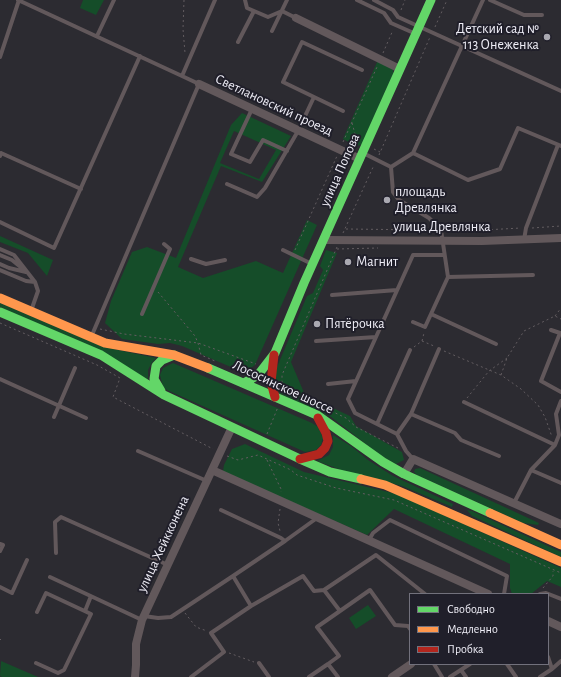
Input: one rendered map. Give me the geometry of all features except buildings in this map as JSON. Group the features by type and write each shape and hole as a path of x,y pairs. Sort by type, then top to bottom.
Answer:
{"street":[{"name":"улица Попова","path":"278,398 271,382 275,353 312,264 431,0"},
{"path":"296,18 400,69"},
{"name":"Светлановский проезд","path":"199,84 298,131 361,156"},
{"name":"улица Древлянка","path":"324,240 482,241 561,238"},
{"name":"Лососинское шоссе","path":"0,298 105,343 174,355 244,383 316,415 383,462 404,474 561,545"},
{"path":"0,312 101,355 164,395 300,459 330,472 385,485 559,561"},
{"name":"улица Попова","path":"244,383 258,375 275,353"},
{"path":"164,395 155,382 155,370 156,366 162,360 174,355"},
{"path":"300,459 319,454 325,448 328,441 326,433 316,415"},
{"name":"улица Хейкконена","path":"135,677 136,644 143,618 232,427"},
{"path":"404,474 412,459 561,524"},
{"path":"212,470 386,548 472,591 483,593"},
{"path":"459,517 464,502"},
{"path":"549,621 561,627"},
{"path":"392,677 410,665"}],"lane":[{"path":"0,57 19,0 199,84 91,337"},
{"path":"97,36 114,0"},
{"path":"182,76 215,0"},
{"path":"245,0 247,8 268,17 282,11 296,18"},
{"path":"272,31 287,0"},
{"path":"357,0 384,13 391,23 432,33 561,91"},
{"path":"374,0 393,10 398,17 418,30"},
{"path":"392,167 413,153 483,0"},
{"path":"490,0 524,14 542,15"},
{"path":"238,42 254,11"},
{"path":"343,111 283,82 302,42 362,70"},
{"path":"0,222 54,248 140,56"},
{"path":"228,184 257,197 265,188 287,151 314,97"},
{"path":"252,109 230,154 250,162 263,140 287,151"},
{"path":"413,153 468,180 500,169 518,128 560,146 526,228 524,240"},
{"path":"0,156 1,153 81,189"},
{"path":"361,156 377,160 392,167"},
{"path":"392,167 392,192 400,200 429,218 441,230 448,277 425,327 413,322"},
{"path":"142,314 170,249 164,244"},
{"path":"0,249 14,255 35,282 38,291 30,311"},
{"path":"283,250 312,264"},
{"path":"0,255 12,260 28,272"},
{"path":"412,459 397,434 355,413 348,399 413,255 444,255"},
{"path":"191,259 206,264 226,260"},
{"path":"0,264 8,268 28,272"},
{"path":"0,270 26,281 35,282"},
{"path":"448,277 533,275"},
{"path":"332,295 397,290"},
{"path":"431,314 496,344"},
{"path":"551,330 561,334 541,381 561,392"},
{"path":"316,341 376,337"},
{"path":"397,434 411,414 439,349"},
{"path":"377,424 410,350"},
{"path":"54,417 75,368"},
{"path":"0,379 86,418"},
{"path":"328,384 356,381"},
{"path":"514,503 531,470 555,445 559,435 556,414 561,401"},
{"path":"464,402 555,445"},
{"path":"411,414 455,433 462,440 499,456"},
{"path":"138,451 207,481"},
{"path":"531,470 561,483"},
{"path":"221,510 285,541"},
{"path":"56,553 55,522 61,517 168,565"},
{"path":"50,577 143,618 171,616 285,541 317,517"},
{"path":"369,541 373,533 390,520 507,576 504,593"},
{"path":"0,544 3,545 0,551"},
{"path":"191,677 224,652 211,633 251,606 303,576 314,591 324,590 386,548"},
{"path":"376,555 424,593"},
{"path":"0,587 12,593 27,560"},
{"path":"233,576 251,606"},
{"path":"324,590 340,611"},
{"path":"309,677 338,656 317,627 370,590 395,625 408,626 409,628"},
{"path":"36,663 58,673 64,670 91,614 46,593 37,612"},
{"path":"549,594 561,600"},
{"path":"85,611 91,596"},
{"path":"549,660 552,668"},
{"path":"540,677 561,661"},
{"path":"259,663 269,677"},
{"path":"328,664 338,677"},
{"path":"435,665 442,677"},
{"path":"450,677 468,665"},
{"path":"508,665 516,677"},
{"path":"461,670 466,677"}],"path":[{"path":"184,0 183,29 186,58"},
{"path":"345,229 447,0"},
{"path":"352,123 358,143"},
{"path":"526,228 561,226"},
{"path":"336,249 282,374 282,383 285,389 346,418 356,427 406,451"},
{"path":"153,287 195,336 201,355 215,361"},
{"path":"501,375 507,358 524,331 555,316 561,308"},
{"path":"555,316 561,319"},
{"path":"0,323 97,365 120,378 113,397 220,452 238,460 258,455 291,470 297,476 336,488 394,500 561,574"},
{"path":"410,350 422,341 425,327"},
{"path":"94,328 124,334 198,343 254,363"},
{"path":"422,341 501,375 521,389 538,405 545,416 555,445"},
{"path":"464,402 489,371 507,358"},
{"path":"263,442 278,398"},
{"path":"541,592 554,576 553,570 559,561"},
{"path":"182,610 196,627 211,633"},
{"path":"224,652 259,663"}],"green space":[{"path":"83,0 104,0 96,15 80,8"},
{"path":"378,60 393,69 393,74 362,144 353,148 354,145 343,139"},
{"path":"242,113 291,136 262,182 221,166 178,267 203,278 256,261 283,273 307,220 317,225 255,365 248,370 240,371 182,346 170,343 158,344 122,339 105,323 111,301 132,252 147,247 176,258 231,125","holes":["234,131 276,150 259,179 220,163"]},
{"path":"0,236 53,260 47,276 28,253 0,242"},
{"path":"326,250 337,253 291,362 305,395 350,416 356,426 402,452 404,460 396,464 380,455 331,417 279,393 274,382 277,367 307,296 313,293 323,270 320,266"},
{"path":"0,303 104,347 156,358 148,370 148,379 0,307"},
{"path":"173,363 312,423 318,427 323,438 321,445 316,450 305,452 167,390 163,387 160,375 163,368"},
{"path":"333,435 393,476 453,504 452,507 402,486 344,471 317,461 329,455 333,447"},
{"path":"245,444 304,472 397,494 561,568 561,587 547,581 532,593 512,593 510,588 510,564 394,509 367,535 225,473 223,471 224,465 232,449"},
{"path":"420,468 539,523 538,525 523,523 417,475 414,472 415,469"},
{"path":"467,510 561,552 561,557 472,516"},
{"path":"368,605 376,616 356,629 349,618"},
{"path":"1,661 38,677 2,677 0,676"}],"traffic: fast":[{"path":"244,383 258,375 275,353 304,283 431,0"},
{"path":"0,312 101,355 164,395 300,459 330,472 361,479"},
{"path":"161,391 154,379 156,366 162,360 174,355"},
{"path":"208,368 317,415 383,462 404,474 490,513"}],"traffic: slow":[{"path":"0,298 105,343 174,355 208,368"},
{"path":"361,479 385,485 561,562"},
{"path":"490,513 561,545"}],"traffic: jam":[{"path":"274,355 271,382 275,397"},
{"path":"300,459 319,454 325,448 328,441 326,433 318,418"}],"place":[{"name":"Детский сад № 113 Онеженка","path":"547,37"},
{"name":"площадь Древлянка","path":"387,200"},
{"name":"Магнит","path":"348,262"},
{"name":"Пятёрочка","path":"317,324"}]}
